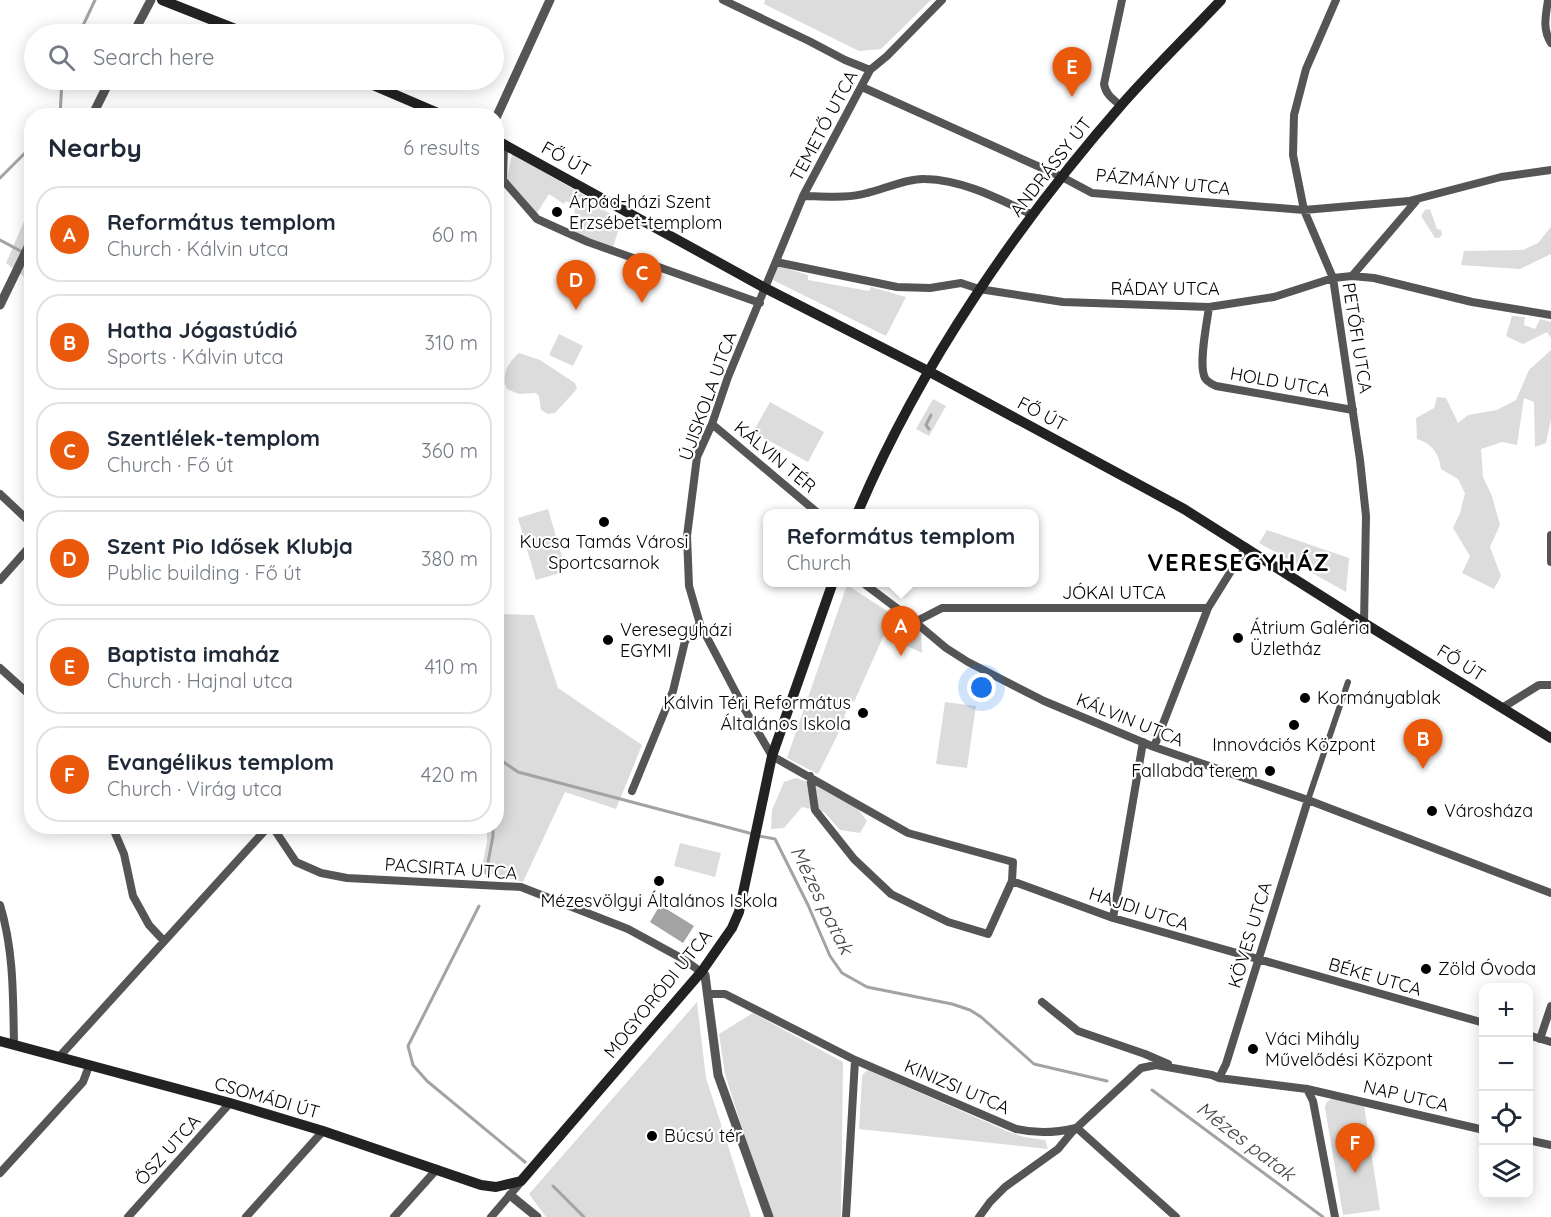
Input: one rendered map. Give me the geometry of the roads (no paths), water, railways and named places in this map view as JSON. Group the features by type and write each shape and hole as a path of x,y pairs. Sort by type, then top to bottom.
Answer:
{"main road":[{"path":"162,0 223,24"},
{"name":"ANDRÁSSY ÚT","path":"930,372 979,289 1062,177 1121,106 1221,0"},
{"path":"384,90 426,108"},
{"name":"FŐ ÚT","path":"504,144 765,288 930,372 1184,509 1551,738"},
{"path":"859,509 888,445 930,372"},
{"name":"MOGYORÓDI UTCA","path":"521,1181 704,973 732,928 739,912 772,756 831,587"},
{"name":"CSOMÁDI ÚT","path":"0,1041 230,1103 323,1131 481,1185 496,1187 521,1181"}],"street":[{"path":"138,24 151,0"},
{"path":"501,108 550,0"},
{"path":"723,0 870,70"},
{"name":"TEMETŐ UTCA","path":"765,288 803,196 870,70 887,56 942,0"},
{"path":"1121,106 1110,97 1104,84 1122,0"},
{"name":"PETŐFI UTCA","path":"1336,0 1306,69 1294,115 1293,155 1304,210 1333,278 1366,516 1364,623"},
{"path":"1548,0 1545,26 1546,35 1551,42"},
{"name":"PÁZMÁNY UTCA","path":"862,87 1062,177 1092,193 1304,210 1418,199"},
{"path":"96,108 105,90"},
{"path":"1352,276 1418,199 1501,177 1551,170"},
{"path":"803,196 839,197 865,194 923,178 985,192 1033,215"},
{"name":"FŐ ÚT","path":"504,181 537,219 588,242 760,303"},
{"path":"0,305 24,254"},
{"name":"RÁDAY UTCA","path":"776,262 897,287 930,288 961,283 979,289 1063,302 1209,307 1274,297 1333,278 1352,276 1374,278 1472,302 1551,315"},
{"name":"ÚJISKOLA UTCA","path":"765,288 697,457 687,536 689,586 700,624 772,756"},
{"name":"HOLD UTCA","path":"1209,307 1203,361 1206,380 1216,386 1353,410"},
{"name":"KÁLVIN TÉR","path":"712,424 814,509"},
{"path":"0,494 24,516"},
{"path":"1551,535 1551,562"},
{"path":"1154,747 1208,608 1246,547"},
{"path":"0,580 24,553"},
{"path":"869,587 915,622"},
{"name":"JÓKAI UTCA","path":"915,622 942,608 1208,608"},
{"name":"KÁLVIN UTCA","path":"915,622 946,648 968,662 1044,701 1154,747 1308,800 1551,893"},
{"path":"632,790 673,691 685,641 700,624"},
{"path":"0,668 24,690"},
{"path":"1308,800 1348,682"},
{"path":"1502,708 1539,686 1551,686"},
{"path":"1113,918 1143,742"},
{"path":"772,756 810,776 908,833 1013,862 1012,881 988,934 948,922 891,894 854,859 815,810 810,776"},
{"name":"KÖVES UTCA","path":"1219,1078 1226,1064 1308,800"},
{"path":"115,834 124,854 133,896 149,925 164,941"},
{"name":"PACSIRTA UTCA","path":"59,1057 263,834"},
{"name":"PACSIRTA UTCA","path":"276,834 296,862 321,873 347,878 521,887 628,929 704,973"},
{"name":"HAJDI UTCA","path":"1012,881 1113,918 1258,960"},
{"path":"0,905 8,931 13,967 14,1045"},
{"name":"BÉKE UTCA","path":"1258,960 1479,1022"},
{"path":"704,973 709,994 718,1075 769,1217"},
{"name":"KINIZSI UTCA","path":"709,994 725,994 855,1060 1016,1129 1037,1133 1055,1133 1077,1128"},
{"name":"NAP UTCA","path":"1042,1002 1078,1031 1145,1054 1180,1069"},
{"path":"1539,1038 1551,1006"},
{"path":"1533,1036 1551,1042"},
{"path":"846,1217 855,1060"},
{"name":"NAP UTCA","path":"1077,1128 1141,1068 1156,1065 1212,1074 1219,1078 1307,1089 1479,1129"},
{"path":"0,1173 83,1082 89,1066"},
{"path":"1307,1089 1313,1101 1335,1217"},
{"name":"ŐSZ UTCA","path":"128,1217 230,1103"},
{"path":"979,1217 1005,1187 1058,1149 1077,1128 1176,1217"},
{"path":"246,1217 323,1131"},
{"path":"1533,1141 1551,1145"},
{"path":"394,1217 437,1169"},
{"name":"MOGYORÓDI UTCA","path":"491,1217 521,1181"},
{"path":"496,1187 510,1195 537,1217"}],"waterway":[{"path":"84,24 95,0"},
{"path":"60,108 61,90"},
{"path":"0,178 24,154"},
{"path":"0,240 24,253"},
{"path":"929,429 926,425 931,415"},
{"name":"Mézes patak","path":"504,762 518,772 753,834"},
{"path":"486,873 493,834"},
{"name":"Mézes patak","path":"759,836 775,839 830,956 842,973 867,987 952,1004 970,1010 1034,1064 1107,1081"},
{"path":"479,906 408,1046 413,1065 427,1081 525,1162"},
{"name":"Mézes patak","path":"1152,1090 1323,1217"},
{"path":"553,1186 584,1217"}],"place":[{"name":"Baptista imaház","path":"1072,97"},
{"name":"Árpád-házi Szent Erzsébet-templom","path":"557,212"},
{"name":"Szentlélek-templom","path":"642,303"},
{"name":"Szent Pio Idősek Klubja","path":"576,310"},
{"name":"Kucsa Tamás Városi Sportcsarnok","path":"604,522"},
{"name":"Átrium Galéria Üzletház","path":"1238,638"},
{"name":"Veresegyházi EGYMI","path":"608,640"},
{"name":"Református templom","path":"901,656"},
{"name":"Kormányablak","path":"1305,698"},
{"name":"Kálvin Téri Református Általános Iskola","path":"863,713"},
{"name":"Innovációs Központ","path":"1294,725"},
{"name":"Hatha Jógastúdió","path":"1423,769"},
{"name":"Fallabda terem","path":"1270,771"},
{"name":"Városháza","path":"1432,811"},
{"name":"Mézesvölgyi Általános Iskola","path":"659,881"},
{"name":"Zöld Óvoda","path":"1426,969"},
{"name":"Váci Mihály Művelődési Központ","path":"1253,1049"},
{"name":"Búcsú tér","path":"652,1136"},
{"name":"Evangélikus templom","path":"1355,1173"}],"district":[{"name":"VERESEGYHÁZ","path":"1239,563"}]}
